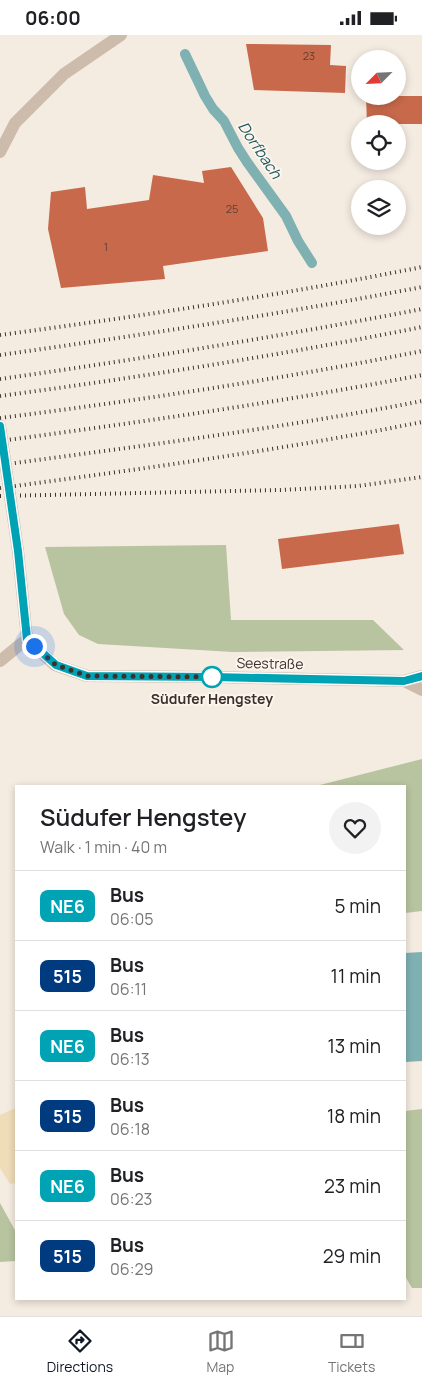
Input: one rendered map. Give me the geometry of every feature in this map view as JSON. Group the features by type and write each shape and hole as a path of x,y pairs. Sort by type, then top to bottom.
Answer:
{"street":[{"path":"0,152 15,123 64,74 121,35"},
{"path":"0,426 18,551 27,639 0,661"},
{"name":"Seestraße","path":"27,639 56,665 87,676 404,681 422,676"},
{"name":"Seestraße","path":"404,681 422,690"}],"green space":[{"path":"226,545 231,620 373,620 404,650 233,652 98,644 79,635 64,614 45,547"},
{"path":"422,759 422,911 406,913 406,785 320,785"},
{"path":"422,1109 422,1288 412,1288 406,1278 406,1111"},
{"path":"0,1203 15,1230 15,1261 0,1262"}],"sand":[{"path":"15,1108 15,1183 10,1184 0,1168 0,1115"}],"water":[{"path":"422,952 422,1061 406,1062 406,953"}],"building":[{"path":"246,44 331,45 330,65 346,66 345,93 254,90"},
{"path":"406,96 422,96 422,124 406,124 406,115 367,115 366,105 406,105"},
{"path":"231,167 263,218 268,251 163,266 165,279 61,288 48,229 51,192 85,187 87,209 149,200 153,175 204,183 202,171"},
{"path":"399,524 404,554 282,569 278,539"}],"waterway":[{"name":"Dorfbach","path":"185,54 205,96 224,121 247,162 286,216 298,241 312,263"}],"railway":[{"path":"0,335 317,287 422,267"},
{"path":"0,355 211,324 422,287"},
{"path":"0,379 211,347 422,309"},
{"path":"0,396 211,365 422,327"},
{"path":"0,418 211,388 317,371 422,351"},
{"path":"0,441 211,411 422,375"},
{"path":"0,465 265,428 422,401"},
{"path":"0,488 264,450 422,422"},
{"path":"0,496 280,490 358,486 422,477"}],"bus line":[{"name":"NE6","path":"0,426 18,551 27,639 56,665 87,676 404,681 422,676"}],"place":[{"name":"Südufer Hengstey","path":"212,677"}],"route":[{"path":"34,646 56,665 87,676 212,677"}]}
